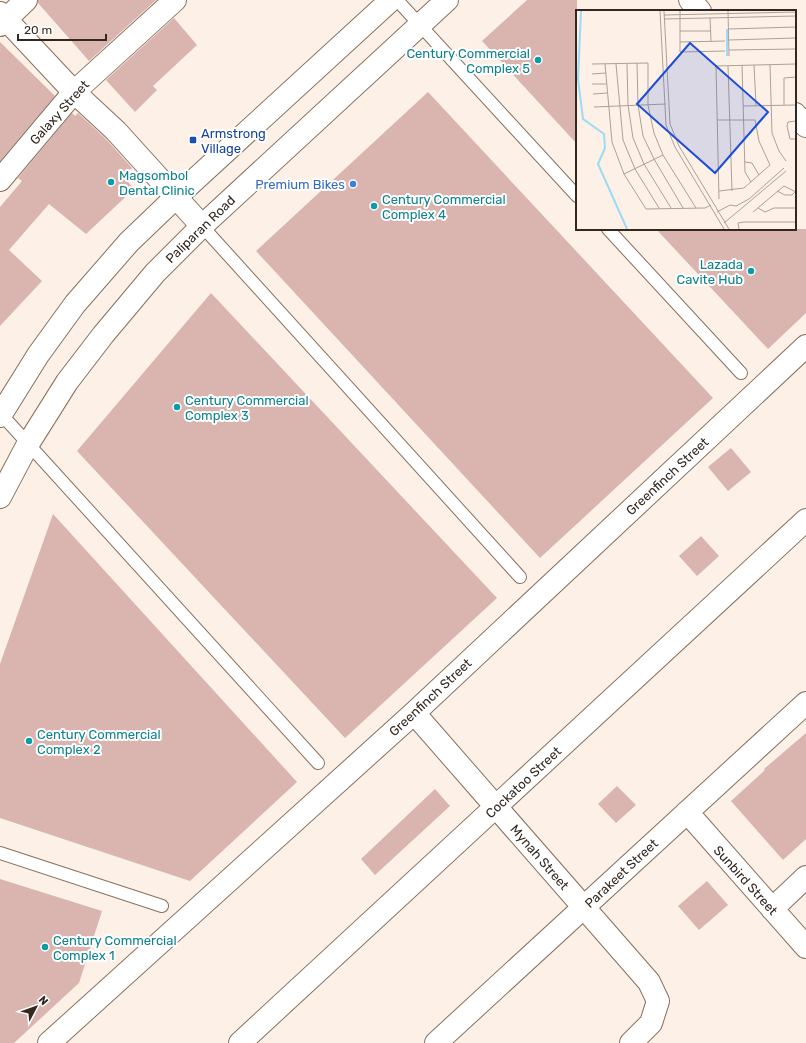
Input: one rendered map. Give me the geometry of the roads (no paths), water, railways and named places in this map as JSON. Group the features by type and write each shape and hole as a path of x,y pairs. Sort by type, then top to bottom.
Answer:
{"street":[{"path":"26,0 2,19 74,92 116,131 202,226"},
{"name":"Galaxy Street","path":"0,180 74,92 175,0"},
{"path":"1,415 38,356 75,304 129,242 391,0"},
{"name":"Paliparan Road","path":"0,497 28,444 67,382 103,335 155,273 202,226 447,0"},
{"path":"690,0 699,10"},
{"path":"796,115 806,126"},
{"name":"Greenfinch Street","path":"49,1043 414,713 806,346"},
{"name":"Cockatoo Street","path":"240,1043 806,520"},
{"name":"Parakeet Street","path":"436,1043 806,703"},
{"name":"Mynah Street","path":"414,713 649,982 658,1001 651,1022 631,1043"},
{"name":"Sunbird Street","path":"687,812 806,947"},
{"path":"772,909 806,877"}],"lane":[{"path":"397,0 576,195"},
{"path":"202,226 520,577"},
{"path":"609,230 741,373"},
{"path":"1,415 318,763"},
{"path":"0,853 162,906"}],"place":[{"name":"Century Commercial Complex 5","path":"538,60"},
{"name":"Armstrong Village","path":"193,140"},
{"name":"Magsombol Dental Clinic","path":"111,182"},
{"name":"Premium Bikes","path":"353,184"},
{"name":"Century Commercial Complex 4","path":"374,206"},
{"name":"Lazada Cavite Hub","path":"751,271"},
{"name":"Century Commercial Complex 3","path":"177,407"},
{"name":"Century Commercial Complex 2","path":"29,741"},
{"name":"Century Commercial Complex 1","path":"45,947"}]}
